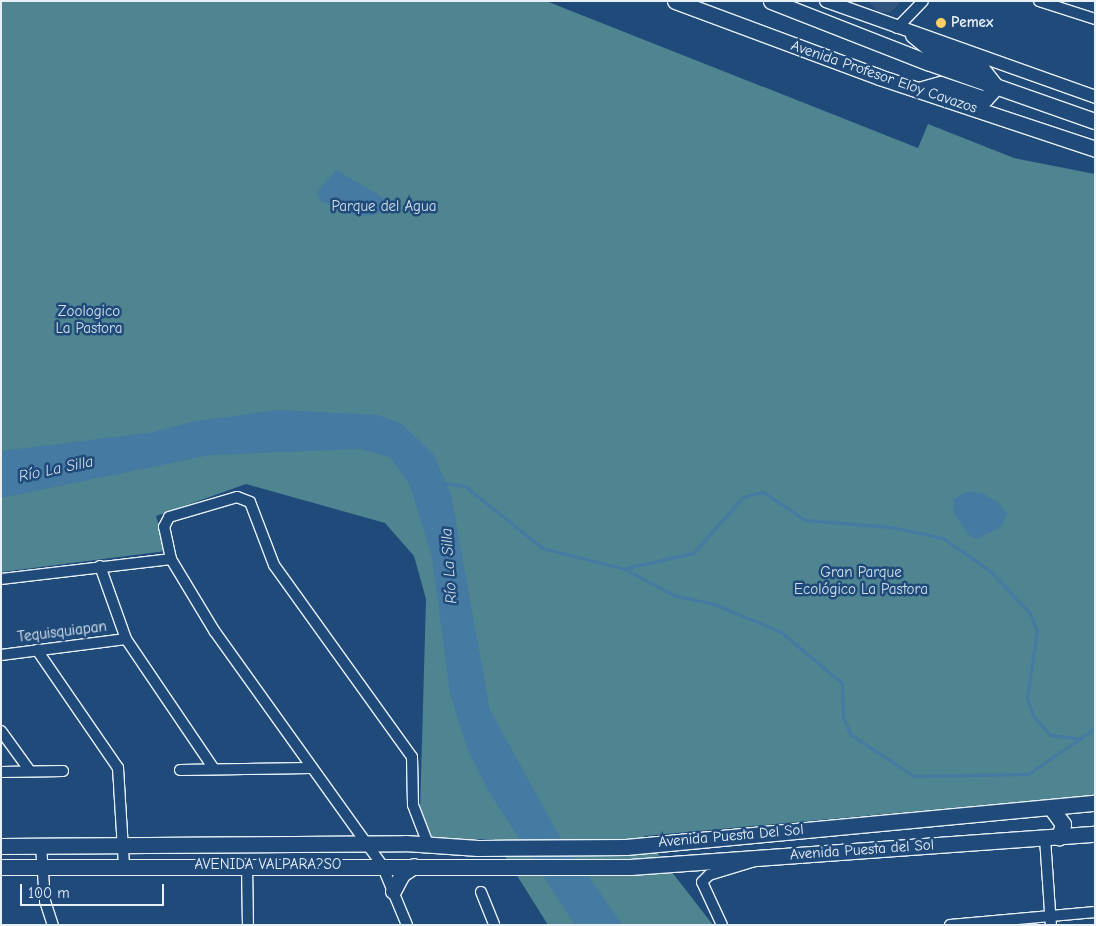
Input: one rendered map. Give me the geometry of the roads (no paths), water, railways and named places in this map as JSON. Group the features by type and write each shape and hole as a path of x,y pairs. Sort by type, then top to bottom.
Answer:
{"main road":[{"name":"Avenida Profesor Eloy Cavazos","path":"675,1 919,90 1095,149"},
{"name":"Avenida Profesor Eloy Cavazos","path":"772,1 996,87 1095,121"},
{"path":"913,35 933,51 982,69 996,87 985,99 940,84 919,90"},
{"name":"Avenida Puesta Del Sol","path":"366,843 428,844 478,848 626,847 1052,809 1095,803"},
{"path":"1052,809 1063,824 1052,837"},
{"path":"1006,813 1002,830 1006,840"},
{"name":"Avenida Puesta del Sol","path":"414,866 630,867 1095,834"},
{"name":"AVENIDA VALPARA?SO","path":"1,846 124,843 366,843"},
{"path":"382,865 414,866"},
{"name":"AVENIDA VALPARA?SO","path":"1,866 382,865"},
{"path":"393,891 402,874 414,866"}],"street":[{"path":"826,1 913,35 1095,97"},
{"path":"897,28 923,1"},
{"path":"1039,1 1095,19"},
{"path":"407,925 382,865 310,768 215,632 171,559 165,521 245,498 254,507 274,565 288,588 412,757 413,805 428,844"},
{"path":"1,579 171,559"},
{"path":"100,566 126,639 214,769"},
{"name":"Tequisquiapan","path":"1,655 126,639"},
{"path":"37,650 118,768 124,865"},
{"path":"1,731 30,771"},
{"path":"180,770 310,768"},
{"path":"1,772 63,771"},
{"path":"1051,920 1052,837"},
{"path":"41,846 45,901 53,925"},
{"path":"722,925 703,891 704,878 761,858"},
{"path":"247,864 248,925"},
{"path":"481,892 494,925"},
{"path":"950,925 1051,920 1095,912"}],"water":[{"path":"336,170 382,197 388,207 374,215 357,216 322,202 317,192"},
{"name":"Río La Silla","path":"278,410 378,415 402,424 434,455 451,495 490,710 561,839 623,925 575,925 489,792 467,748 450,693 432,557 410,485 390,457 359,449 210,455 1,498 1,451 154,432 196,421"},
{"path":"966,492 982,493 999,503 1007,514 1002,526 977,539 969,535 953,512 954,499"}],"waterway":[{"path":"444,483 465,486 542,548 625,569 673,595 714,604 781,632 842,683 843,717 851,735 914,776 1028,774 1095,728"},
{"path":"626,568 693,553 743,497 763,492 805,520 891,527 943,538 989,570 1029,612 1037,631 1027,699 1034,717 1050,735 1081,739"},
{"path":"1095,672 1095,684"}],"place":[{"name":"Pemex","path":"941,23"}],"park label":[{"name":"Parque del Agua","path":"384,207"},
{"name":"Zoologico La Pastora","path":"89,320"},
{"name":"Gran Parque Ecológico La Pastora","path":"861,580"}]}
